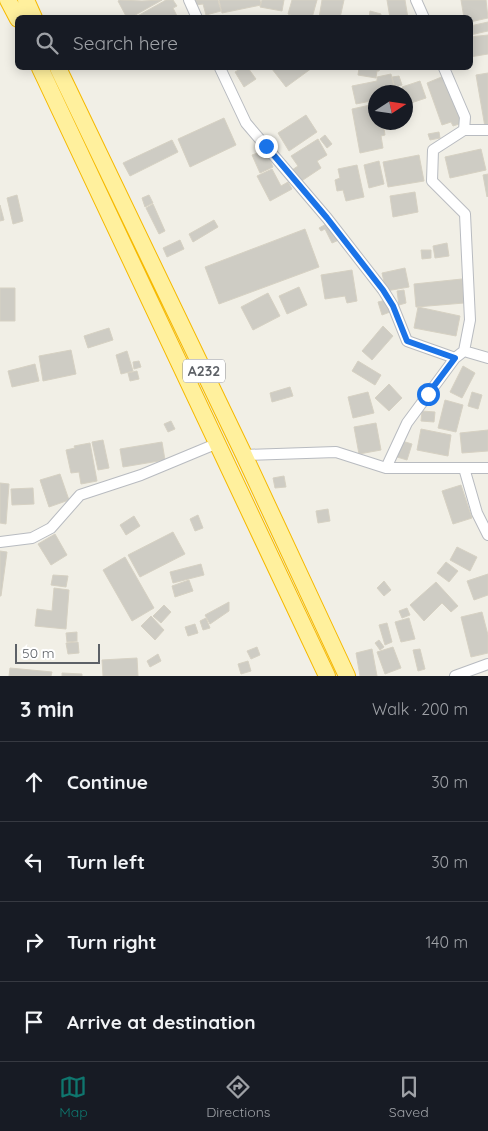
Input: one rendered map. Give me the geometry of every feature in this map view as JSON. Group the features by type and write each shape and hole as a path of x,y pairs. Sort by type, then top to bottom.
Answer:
{"highway":[{"path":"8,0 16,15"},
{"path":"26,0 33,15"},
{"name":"A232","path":"41,70 327,676"},
{"name":"A232","path":"59,70 244,455 347,676"}],"street":[{"path":"189,0 196,15"},
{"path":"416,0 423,15"},
{"path":"221,70 246,123 327,218 383,290 393,306 407,341 455,358"},
{"path":"445,70 465,117 464,130"},
{"path":"386,468 407,423 455,358 464,352 470,320 465,214 432,181 433,150 464,130 488,130"},
{"path":"464,352 488,358"},
{"path":"0,542 32,538 51,528 80,495 141,475 218,444"},
{"path":"244,455 336,452 386,468 488,468"},
{"path":"464,468 477,513 488,536"},
{"path":"455,676 488,664"}],"building":[{"path":"162,0 135,15 125,15 118,1"},
{"path":"166,0 173,0 177,6 173,8 176,15 139,15"},
{"path":"195,0 218,0 221,11 206,15 203,4 196,5"},
{"path":"219,0 260,0 261,5 222,13"},
{"path":"262,0 284,0 282,11 260,7"},
{"path":"292,0 317,0 313,15 288,14"},
{"path":"322,0 344,0 341,15 320,15"},
{"path":"387,0 405,0 408,15 390,15"},
{"path":"461,0 486,0 488,18 473,21 473,15 464,15"},
{"path":"370,11 381,14 381,15 369,15"},
{"path":"488,22 488,31 473,34 473,25"},
{"path":"488,35 488,54 473,56 473,37"},
{"path":"238,70 249,70 256,79 244,87 235,72"},
{"path":"273,70 309,70 286,87"},
{"path":"359,70 379,70 377,71 376,78 358,75"},
{"path":"488,73 488,126 485,127 476,75"},
{"path":"391,74 393,85 368,85 368,102 356,104 352,86 377,81 377,77"},
{"path":"399,76 402,85 394,85 392,77"},
{"path":"444,76 462,123 453,126 451,122 442,125 427,83"},
{"path":"420,81 426,98 413,102 413,85 408,85"},
{"path":"368,106 368,130 384,130 385,135 381,136 383,148 360,153 352,109"},
{"path":"306,115 317,132 289,151 278,133"},
{"path":"224,118 236,145 190,167 178,139"},
{"path":"439,132 440,138 430,140 428,134"},
{"path":"325,135 332,144 327,148 320,139"},
{"path":"318,139 327,155 317,161 321,168 300,182 292,170 298,166 291,156"},
{"path":"172,140 178,152 130,176 123,163"},
{"path":"481,149 486,170 450,178 445,157"},
{"path":"266,150 273,167 260,173 252,155"},
{"path":"419,155 424,181 388,187 383,162"},
{"path":"379,161 384,184 369,188 364,165"},
{"path":"357,165 364,197 346,201 343,190 337,191 335,180 340,178 338,169"},
{"path":"272,169 281,186 288,182 292,189 270,201 257,176"},
{"path":"488,174 488,196 487,197 483,175"},
{"path":"415,192 418,212 393,217 390,196"},
{"path":"17,195 23,221 13,224 7,198"},
{"path":"149,195 153,203 145,207 142,198"},
{"path":"153,204 165,231 159,234 146,208"},
{"path":"0,205 4,220 0,221"},
{"path":"214,220 218,227 193,242 189,234"},
{"path":"330,222 339,240 332,243 325,229 321,231 319,228"},
{"path":"305,229 319,267 219,304 205,267"},
{"path":"180,240 184,249 167,257 163,248"},
{"path":"447,243 449,256 435,258 433,246"},
{"path":"421,250 431,250 431,258 422,259"},
{"path":"405,268 409,287 386,291 382,273"},
{"path":"352,270 357,301 347,303 345,296 325,299 321,275"},
{"path":"462,279 464,303 416,307 414,284"},
{"path":"299,287 307,305 287,314 279,296"},
{"path":"0,288 15,288 15,321 0,321"},
{"path":"404,290 406,303 399,305 397,291"},
{"path":"268,293 280,316 253,330 241,307"},
{"path":"386,300 390,312 382,315 378,302"},
{"path":"418,307 460,316 456,336 414,328"},
{"path":"383,326 393,336 372,360 362,351"},
{"path":"109,328 113,340 88,348 84,336"},
{"path":"71,350 76,374 43,381 39,356"},
{"path":"127,351 133,371 121,374 116,355"},
{"path":"139,361 141,367 134,369 133,362"},
{"path":"358,361 381,375 375,385 352,371"},
{"path":"35,364 39,381 12,387 8,371"},
{"path":"463,366 475,373 462,398 450,392"},
{"path":"137,371 139,379 130,381 128,373"},
{"path":"389,384 402,398 389,411 375,398"},
{"path":"290,387 293,396 272,402 270,393"},
{"path":"368,392 374,413 353,418 348,397"},
{"path":"472,392 482,395 478,409 468,406"},
{"path":"445,400 463,405 456,432 438,428"},
{"path":"422,411 435,412 434,422 421,421"},
{"path":"171,421 175,429 168,432 164,424"},
{"path":"376,423 381,450 359,454 354,427"},
{"path":"421,429 451,435 448,456 417,450"},
{"path":"488,430 488,451 462,453 460,433"},
{"path":"103,440 109,468 98,470 92,442"},
{"path":"402,441 412,444 407,460 397,457"},
{"path":"162,442 165,460 123,467 120,449"},
{"path":"90,443 97,481 81,484 79,472 71,473 66,450 75,448 74,446"},
{"path":"60,474 69,500 49,507 40,480"},
{"path":"284,476 286,487 275,488 273,478"},
{"path":"0,483 9,484 6,524 0,523"},
{"path":"461,485 472,518 453,524 442,491"},
{"path":"33,488 34,504 12,505 11,489"},
{"path":"328,509 330,521 318,523 316,511"},
{"path":"198,515 203,528 195,531 190,519"},
{"path":"134,516 140,526 126,535 120,525"},
{"path":"173,532 185,554 140,577 128,555"},
{"path":"55,534 67,555 51,565 38,544"},
{"path":"457,547 477,557 470,571 450,560"},
{"path":"0,551 7,552 1,596 0,596"},
{"path":"125,557 154,608 132,621 103,570"},
{"path":"446,562 458,571 449,582 437,573"},
{"path":"201,564 204,575 173,583 170,572"},
{"path":"488,574 488,595 474,600 467,581"},
{"path":"53,575 68,576 66,587 51,585"},
{"path":"189,580 193,591 175,597 172,586"},
{"path":"384,581 391,590 384,596 377,588"},
{"path":"436,582 458,606 451,612 442,603 424,621 410,605"},
{"path":"54,588 69,590 66,629 35,626 37,609 52,611"},
{"path":"229,602 229,611 210,624 205,615"},
{"path":"164,605 171,612 161,623 153,616"},
{"path":"407,608 410,615 402,618 399,611"},
{"path":"482,612 488,635 488,653 471,657 461,617"},
{"path":"151,616 164,630 155,640 141,626"},
{"path":"206,618 210,628 203,630 200,621"},
{"path":"409,618 415,639 401,642 395,622"},
{"path":"387,623 392,642 385,645 379,625"},
{"path":"195,624 198,633 188,636 185,627"},
{"path":"77,632 77,641 67,642 66,633"},
{"path":"379,640 384,647 380,650 375,643"},
{"path":"78,642 79,653 68,654 66,643"},
{"path":"257,647 260,655 251,659 247,651"},
{"path":"393,647 401,668 385,674 377,652"},
{"path":"372,649 377,676 360,676 356,653"},
{"path":"420,649 425,669 418,671 413,650"},
{"path":"158,654 161,661 150,667 147,661"},
{"path":"137,658 138,676 103,676 102,660"},
{"path":"248,661 251,671 241,674 238,664"},
{"path":"10,668 52,672 51,676 9,676"},
{"path":"62,673 82,674 82,676 62,676"}],"route":[{"path":"266,146 327,218 383,290 393,306 407,341 455,358 428,394"}]}
